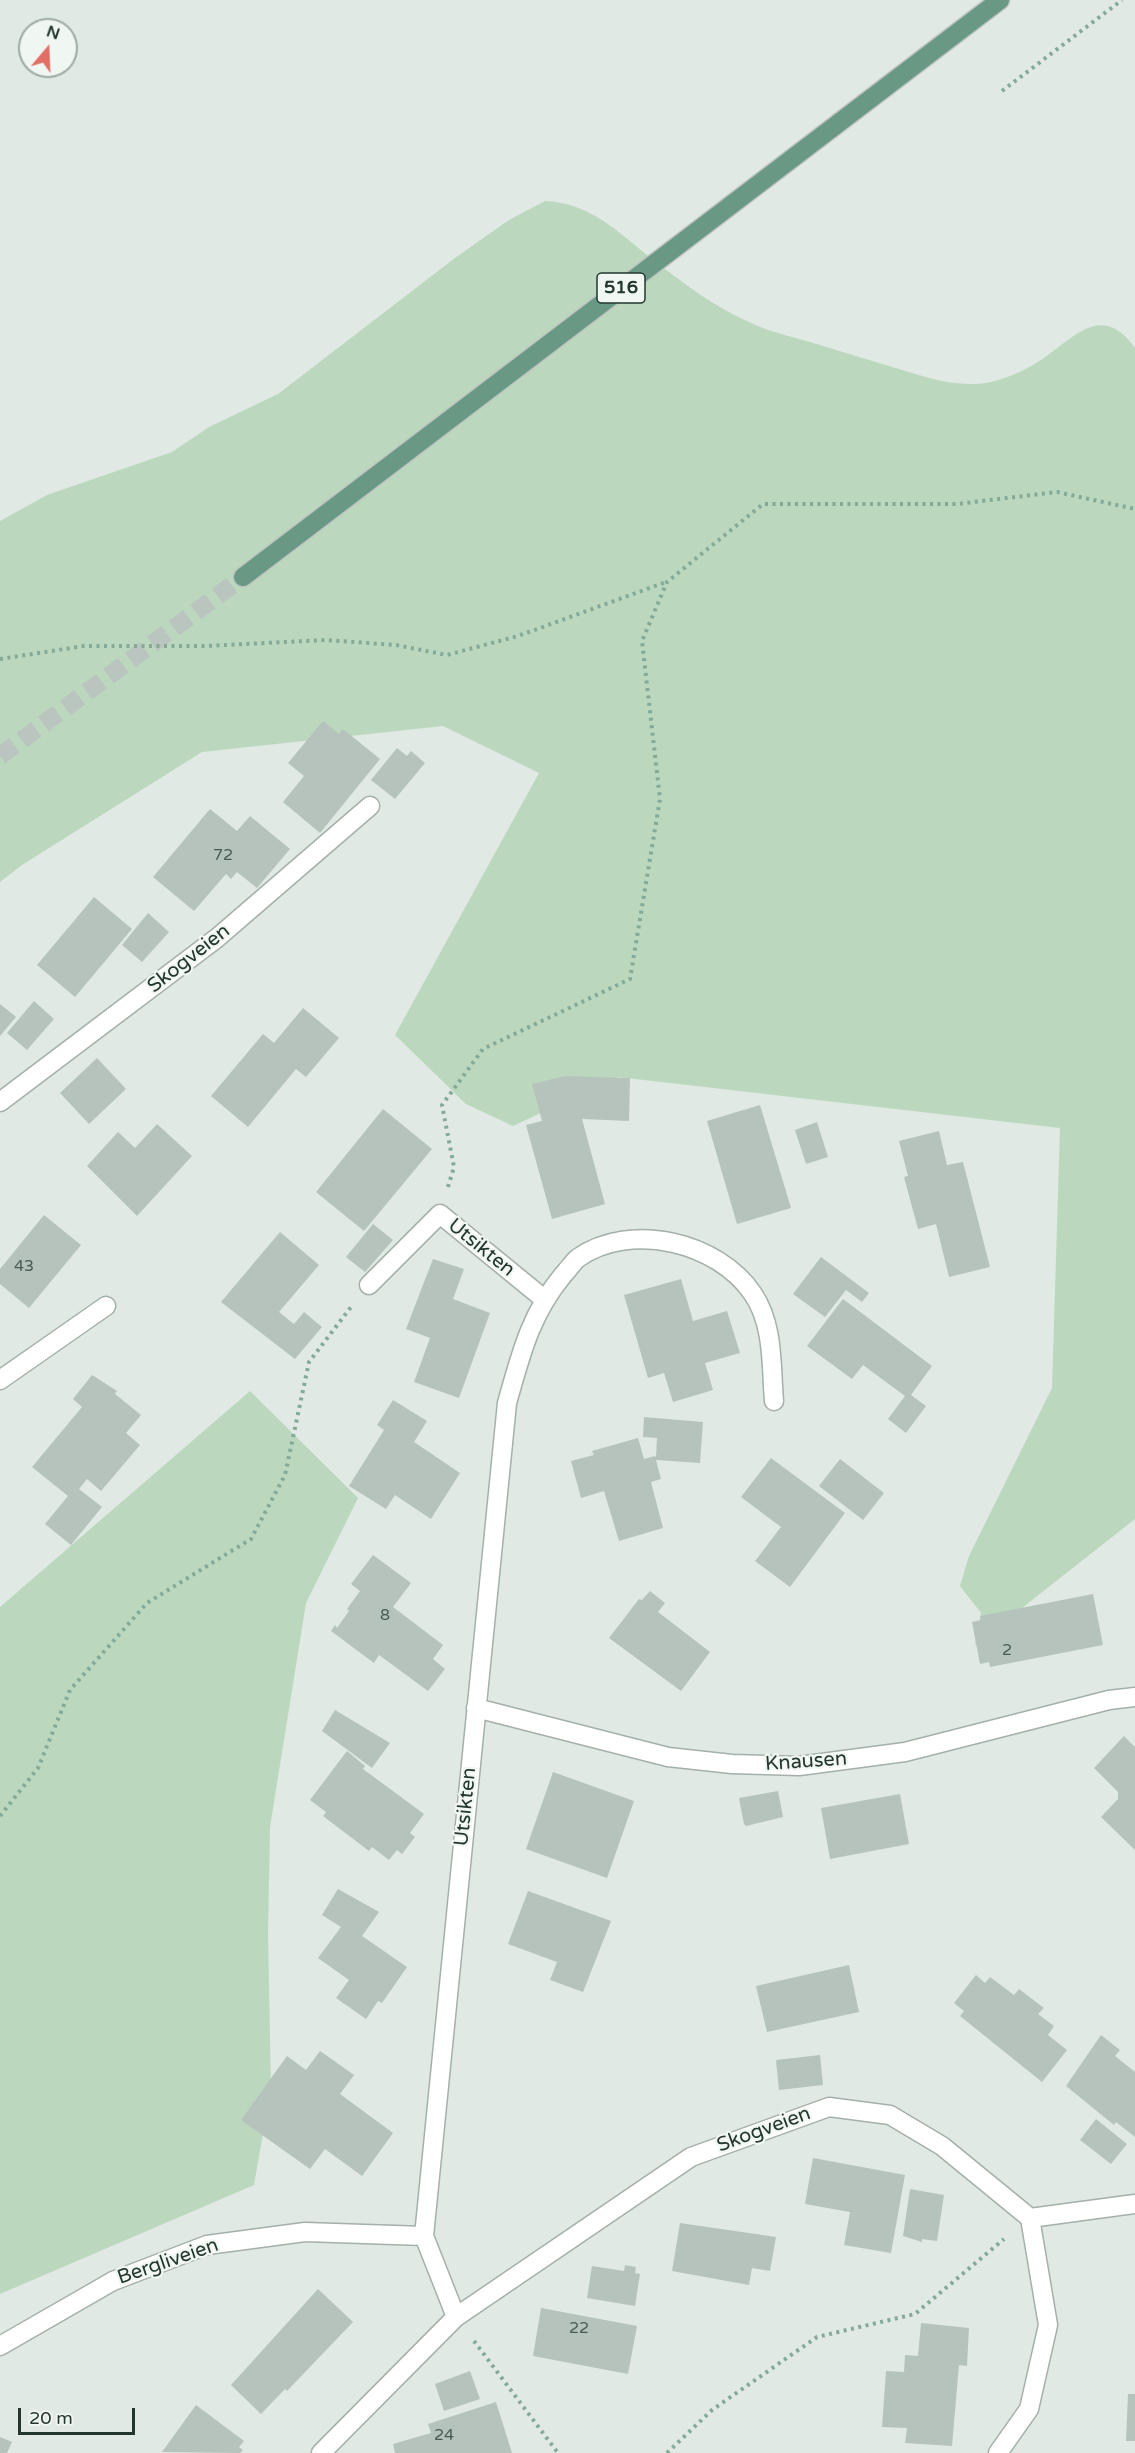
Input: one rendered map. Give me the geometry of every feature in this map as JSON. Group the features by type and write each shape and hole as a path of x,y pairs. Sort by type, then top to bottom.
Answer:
{"main road":[{"name":"516","path":"243,577 1000,0"}],"street":[{"name":"Skogveien","path":"0,1102 217,938 370,806"},
{"name":"Utsikten","path":"369,1286 440,1214 544,1299"},
{"name":"Utsikten","path":"456,2317 424,2236 507,1403 526,1336 544,1299 578,1258 620,1240 672,1242 723,1263 754,1295 769,1331 774,1401"},
{"path":"0,1380 106,1306"},
{"name":"Knausen","path":"476,1708 668,1757 732,1764 799,1766 905,1752 1108,1700 1135,1697"},
{"name":"Skogveien","path":"321,2453 456,2317 691,2157 829,2107 890,2115 942,2146 1030,2218"},
{"path":"998,2453 1029,2409 1048,2325 1030,2218 1135,2204"},
{"name":"Bergliveien","path":"0,2346 113,2281 207,2245 305,2232 424,2236"}],"path":[{"path":"1002,91 1122,0"},
{"path":"0,659 84,646 206,646 326,640 396,645 447,655 518,636 667,582 763,504 957,504 1057,492 1135,509"},
{"path":"440,1214 454,1167 441,1105 483,1049 630,979 660,799 642,641 667,582"},
{"path":"0,1816 38,1768 70,1690 147,1603 251,1539 285,1475 309,1362 369,1286"},
{"path":"667,2453 712,2410 817,2337 915,2314 1030,2218"},
{"path":"456,2317 558,2453"}],"green space":[{"path":"545,201 563,203 593,215 696,291 745,320 777,333 936,380 973,384 1001,379 1033,365 1072,337 1096,326 1109,326 1122,333 1135,348 1135,1519 975,1645 981,1613 960,1586 969,1556 1052,1388 1060,1128 618,1077 513,1126 466,1104 395,1035 539,773 443,726 202,752 22,865 0,882 0,521 47,495 172,452 209,427 278,394 455,258 509,220"},
{"path":"250,1391 358,1498 306,1603 270,1827 268,1935 271,2088 254,2185 0,2294 0,1607"}],"building":[{"path":"323,721 339,734 343,729 380,759 320,833 283,802 304,776 288,763"},
{"path":"397,748 407,756 411,751 425,763 395,799 371,780"},
{"path":"210,809 237,831 250,816 290,849 257,888 237,872 231,879 226,874 194,911 153,877"},
{"path":"94,897 132,929 75,997 37,965"},
{"path":"148,913 169,932 142,962 122,945"},
{"path":"34,1001 54,1019 27,1050 7,1033"},
{"path":"0,1004 16,1017 0,1036"},
{"path":"303,1008 339,1038 306,1077 296,1069 248,1127 211,1096 263,1034 274,1043"},
{"path":"97,1058 126,1089 89,1124 60,1093"},
{"path":"565,1076 630,1078 629,1121 582,1119 605,1204 552,1219 526,1125 542,1121 532,1084"},
{"path":"760,1105 791,1208 737,1224 707,1121"},
{"path":"383,1109 432,1149 364,1231 316,1192"},
{"path":"817,1122 828,1157 806,1164 795,1130"},
{"path":"157,1124 192,1156 137,1216 87,1166 118,1132 135,1148"},
{"path":"939,1131 947,1165 963,1162 990,1267 949,1277 936,1224 918,1229 904,1177 908,1176 899,1141"},
{"path":"44,1215 81,1245 29,1308 0,1284 0,1269"},
{"path":"373,1224 393,1240 365,1272 346,1257"},
{"path":"280,1232 319,1265 279,1312 294,1324 304,1312 322,1327 295,1359 221,1302"},
{"path":"821,1257 869,1293 862,1302 846,1290 825,1317 793,1294"},
{"path":"433,1259 464,1269 453,1299 490,1313 459,1398 414,1382 430,1338 406,1329"},
{"path":"681,1279 693,1321 727,1311 740,1353 705,1363 713,1390 673,1402 664,1373 648,1378 624,1295"},
{"path":"843,1299 932,1366 911,1395 926,1406 906,1433 888,1419 905,1396 863,1365 852,1379 807,1346"},
{"path":"92,1375 117,1391 115,1394 141,1415 126,1433 140,1445 101,1491 87,1479 79,1489 102,1507 71,1545 45,1524 68,1496 32,1467 82,1407 73,1399"},
{"path":"393,1400 427,1421 414,1442 460,1473 431,1519 395,1495 386,1509 349,1486 384,1430 377,1425"},
{"path":"644,1417 703,1422 700,1463 656,1460 661,1479 651,1482 663,1528 619,1541 604,1491 581,1498 571,1461 594,1455 592,1451 638,1438 644,1459 655,1456 656,1458 657,1438 643,1437"},
{"path":"771,1458 845,1513 790,1587 755,1561 781,1527 741,1497"},
{"path":"840,1459 884,1493 863,1520 819,1486"},
{"path":"373,1555 411,1583 393,1607 443,1645 433,1659 445,1669 428,1691 379,1655 374,1663 331,1631 335,1625 337,1628 349,1611 347,1609 360,1591 351,1584"},
{"path":"650,1591 665,1603 658,1612 710,1652 681,1691 609,1638 639,1599 642,1600"},
{"path":"1093,1594 1103,1645 990,1667 989,1662 980,1664 972,1622 981,1620 980,1616"},
{"path":"335,1710 390,1743 372,1768 322,1731"},
{"path":"1124,1736 1135,1747 1135,1850 1101,1817 1118,1799 1118,1792 1094,1768"},
{"path":"347,1751 365,1766 363,1769 424,1814 410,1833 415,1837 402,1854 397,1850 389,1860 372,1847 369,1851 323,1816 326,1812 310,1800"},
{"path":"553,1772 634,1801 607,1878 526,1849"},
{"path":"778,1791 783,1817 746,1826 739,1798"},
{"path":"900,1794 909,1844 830,1859 821,1808"},
{"path":"338,1889 379,1912 362,1936 407,1967 382,2003 378,2001 366,2019 336,1998 349,1980 318,1958 341,1927 322,1915"},
{"path":"528,1891 611,1921 583,1992 550,1980 557,1962 508,1944"},
{"path":"849,1965 859,2012 767,2032 756,1986"},
{"path":"976,1975 985,1983 990,1977 1014,1995 1019,1989 1044,2008 1038,2014 1054,2026 1048,2035 1067,2050 1042,2082 960,2016 964,2011 954,2003"},
{"path":"1101,2035 1120,2050 1115,2056 1135,2072 1135,2137 1116,2122 1114,2125 1066,2086"},
{"path":"320,2051 354,2075 340,2094 393,2133 362,2176 325,2149 310,2169 241,2120 287,2056 306,2070"},
{"path":"820,2055 823,2085 779,2090 776,2060"},
{"path":"1096,2119 1127,2144 1111,2164 1080,2140"},
{"path":"813,2158 905,2175 891,2253 844,2245 850,2212 805,2204"},
{"path":"910,2189 944,2195 937,2241 922,2239 922,2242 903,2236"},
{"path":"680,2223 776,2237 770,2271 752,2268 749,2285 672,2271"},
{"path":"625,2265 636,2267 635,2273 640,2274 635,2306 587,2298 592,2266 624,2271"},
{"path":"318,2289 353,2322 287,2391 285,2389 261,2414 231,2385"},
{"path":"541,2308 637,2326 628,2374 533,2356"},
{"path":"921,2323 969,2328 967,2366 959,2365 952,2446 905,2443 907,2428 882,2427 886,2371 904,2372 905,2355 918,2356"},
{"path":"470,2371 480,2399 444,2411 435,2384"},
{"path":"1128,2394 1135,2394 1135,2441 1126,2441"},
{"path":"496,2402 512,2453 395,2453 393,2444 431,2433 428,2424"},
{"path":"196,2405 244,2441 239,2447 243,2450 240,2453 162,2452"},
{"path":"0,2437 12,2442 7,2453 0,2453"}],"tunnel":[{"path":"0,756 243,577"}]}
